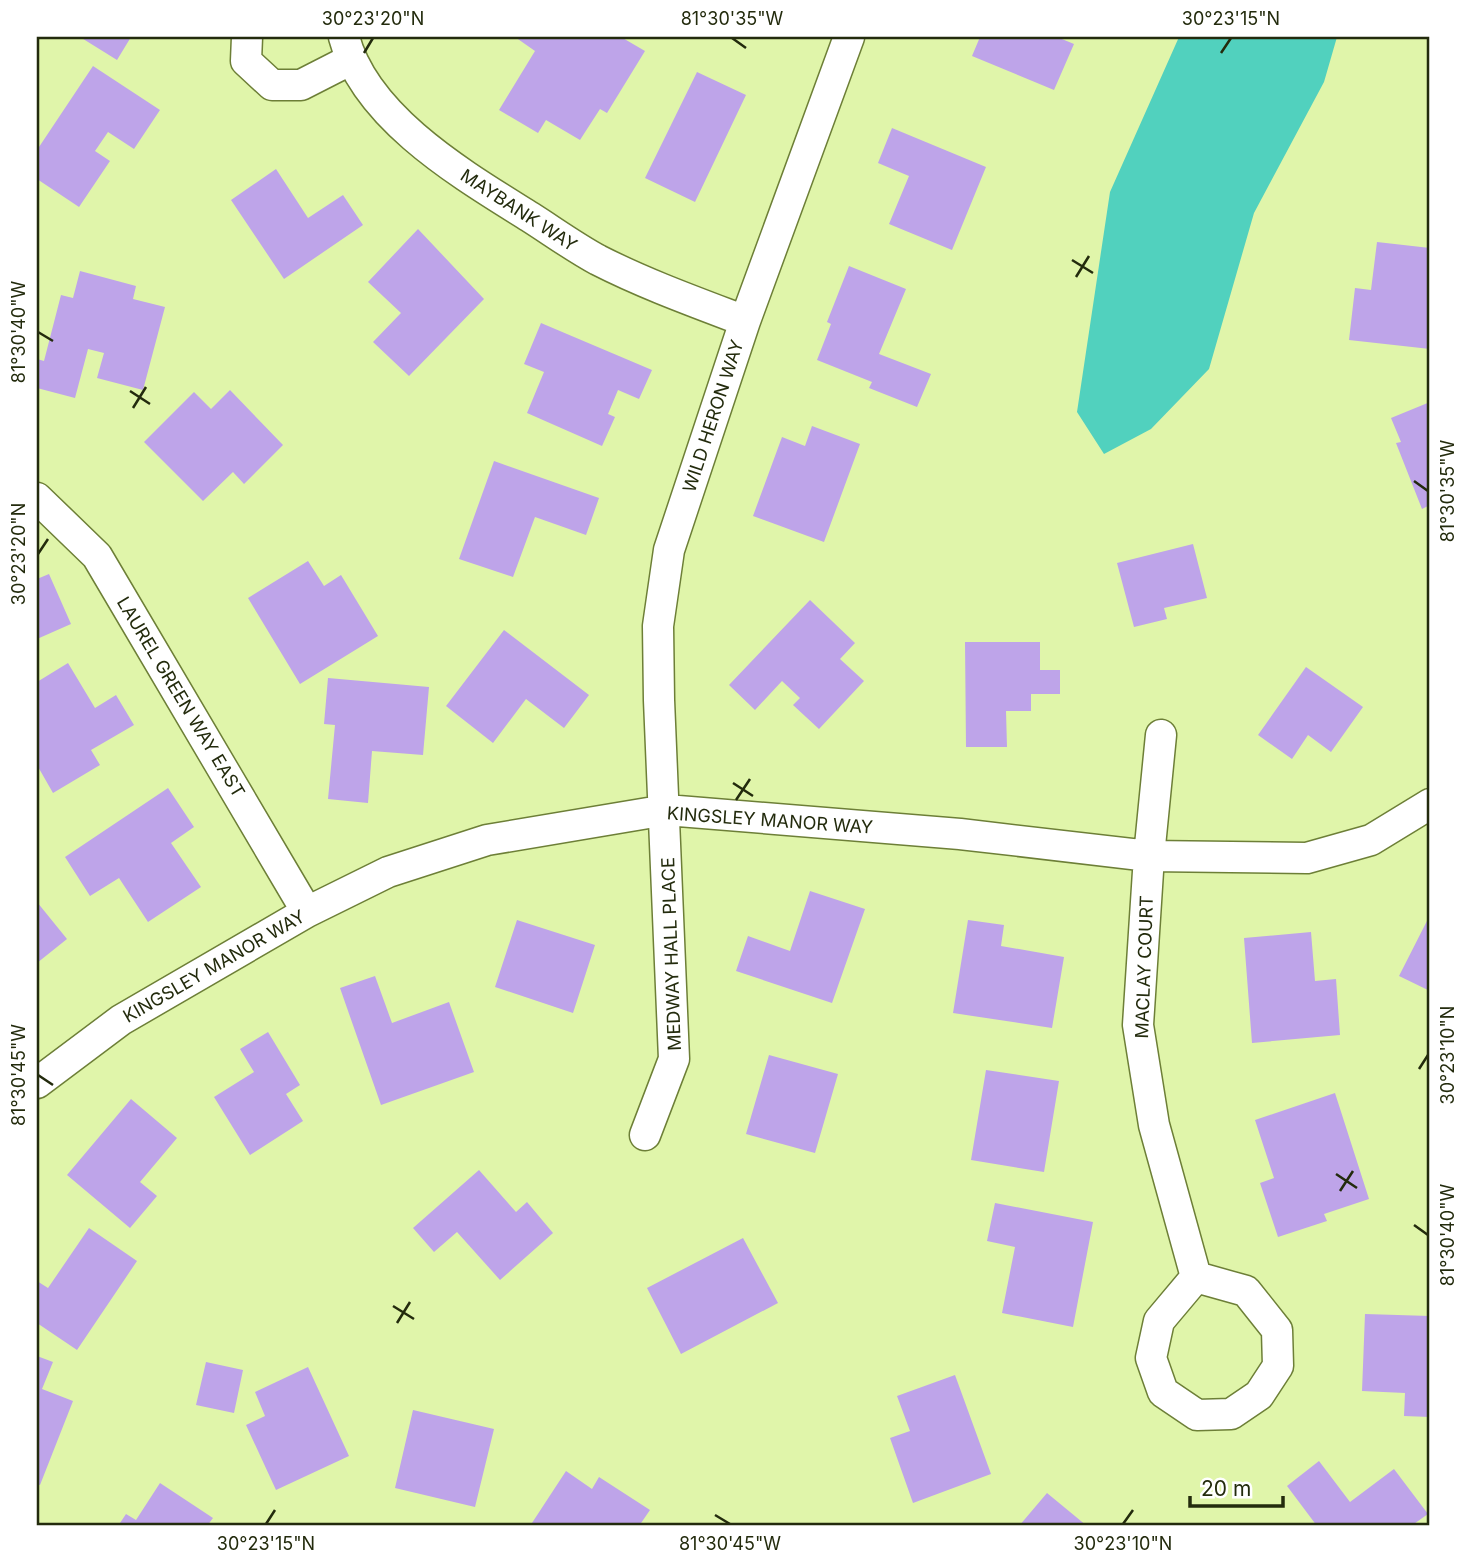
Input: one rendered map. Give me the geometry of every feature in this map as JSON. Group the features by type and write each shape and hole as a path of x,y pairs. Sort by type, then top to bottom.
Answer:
{"street":[{"path":"247,37 246,61 272,85 301,85 347,49"},
{"name":"WILD HERON WAY","path":"666,810 658,626 669,550 745,321 849,37"},
{"name":"MAYBANK WAY","path":"347,49 381,102 426,149 597,259 671,293 745,321"},
{"name":"LAUREL GREEN WAY EAST","path":"37,498 97,556 307,912"},
{"name":"MACLAY COURT","path":"1161,735 1149,856 1138,1025 1154,1125 1196,1277"},
{"name":"KINGSLEY MANOR WAY","path":"37,1083 121,1020 307,912 388,872 487,840 666,810 960,834 1149,856 1307,858 1371,840 1430,804"},
{"name":"MEDWAY HALL PLACE","path":"645,1135 674,1059 666,810"},
{"path":"1196,1277 1246,1291 1276,1330 1278,1366 1259,1395 1231,1414 1197,1415 1163,1392 1151,1358 1159,1321 1196,1277"}],"water":[{"path":"1179,37 1337,37 1324,82 1254,213 1209,369 1151,429 1104,454 1077,412 1110,192"}],"building":[{"path":"80,37 131,37 117,60"},
{"path":"515,37 621,37 645,51 607,113 600,109 580,140 546,120 538,133 499,110 535,51"},
{"path":"980,37 1057,37 1074,44 1054,90 972,56"},
{"path":"93,66 160,110 134,149 108,132 95,151 110,161 79,207 37,179 37,150"},
{"path":"697,72 746,95 695,202 645,178"},
{"path":"892,128 986,167 952,250 889,224 909,176 878,163"},
{"path":"276,169 308,218 343,195 363,225 284,279 231,200"},
{"path":"418,229 484,299 409,376 373,342 401,313 368,282"},
{"path":"1377,242 1430,248 1430,349 1349,340 1355,288 1371,290"},
{"path":"849,266 906,289 879,354 931,374 917,407 869,388 872,382 817,360 831,324 827,322"},
{"path":"80,271 136,286 133,299 165,307 143,390 97,378 104,353 88,349 75,398 37,388 37,359 44,361 61,295 73,298"},
{"path":"541,323 652,370 639,399 618,390 608,414 615,417 602,446 527,413 544,372 524,364"},
{"path":"230,390 283,445 244,484 233,472 203,501 144,442 194,392 211,409"},
{"path":"1430,402 1430,505 1422,509 1396,443 1401,442 1391,418"},
{"path":"812,426 860,444 824,542 753,516 782,437 805,446"},
{"path":"494,461 599,498 586,535 535,517 513,577 459,559"},
{"path":"1193,544 1207,598 1164,608 1167,619 1134,627 1117,563"},
{"path":"308,561 324,586 341,575 378,636 300,684 248,598"},
{"path":"49,574 71,624 37,639 37,579"},
{"path":"810,600 855,643 840,659 864,681 819,729 793,705 800,698 782,681 755,710 729,685"},
{"path":"504,630 589,695 564,728 526,699 493,743 446,706"},
{"path":"965,642 1040,642 1040,670 1060,670 1060,694 1031,694 1031,711 1006,711 1007,747 966,747"},
{"path":"68,663 95,708 116,695 134,725 91,750 100,765 53,793 37,765 37,682"},
{"path":"1306,667 1363,707 1331,752 1308,735 1292,759 1258,735"},
{"path":"328,678 429,687 423,755 372,751 368,803 328,799 335,725 324,724"},
{"path":"168,788 194,827 171,843 201,887 148,922 119,878 90,896 65,857"},
{"path":"810,891 865,909 832,1003 736,971 748,936 790,951"},
{"path":"37,902 67,939 37,963"},
{"path":"1430,915 1430,991 1399,976"},
{"path":"517,920 595,945 573,1013 495,987"},
{"path":"968,920 1004,925 1001,946 1064,957 1052,1028 953,1013"},
{"path":"1311,932 1315,981 1336,979 1340,1035 1252,1043 1244,938"},
{"path":"375,976 392,1023 449,1002 474,1072 381,1105 340,988"},
{"path":"268,1032 300,1085 286,1094 303,1121 250,1155 214,1097 254,1072 240,1049"},
{"path":"769,1055 838,1074 815,1153 746,1134"},
{"path":"986,1070 1059,1081 1044,1172 971,1160"},
{"path":"1335,1093 1369,1199 1324,1214 1327,1221 1278,1237 1260,1183 1274,1178 1255,1120"},
{"path":"131,1099 177,1138 140,1182 157,1196 130,1228 67,1175"},
{"path":"479,1170 516,1212 527,1202 553,1233 500,1280 457,1232 434,1252 413,1228"},
{"path":"995,1203 1093,1222 1073,1327 1002,1313 1015,1247 987,1241"},
{"path":"89,1228 137,1261 77,1350 37,1323 37,1281 48,1288"},
{"path":"743,1238 778,1303 681,1354 647,1288"},
{"path":"1365,1314 1430,1316 1430,1417 1404,1416 1405,1393 1362,1391"},
{"path":"37,1356 53,1362 42,1389 73,1401 40,1485 37,1484"},
{"path":"206,1362 243,1370 234,1413 196,1405"},
{"path":"308,1367 349,1456 276,1490 246,1425 265,1416 255,1392"},
{"path":"955,1375 991,1474 913,1503 890,1438 910,1431 897,1396"},
{"path":"413,1410 494,1429 475,1507 395,1488"},
{"path":"1319,1461 1350,1502 1394,1469 1428,1514 1411,1526 1317,1526 1287,1486"},
{"path":"566,1471 592,1489 599,1477 650,1510 639,1526 530,1526"},
{"path":"160,1483 213,1518 207,1526 118,1526 126,1514 136,1520"},
{"path":"1047,1493 1087,1526 1019,1526"}]}
